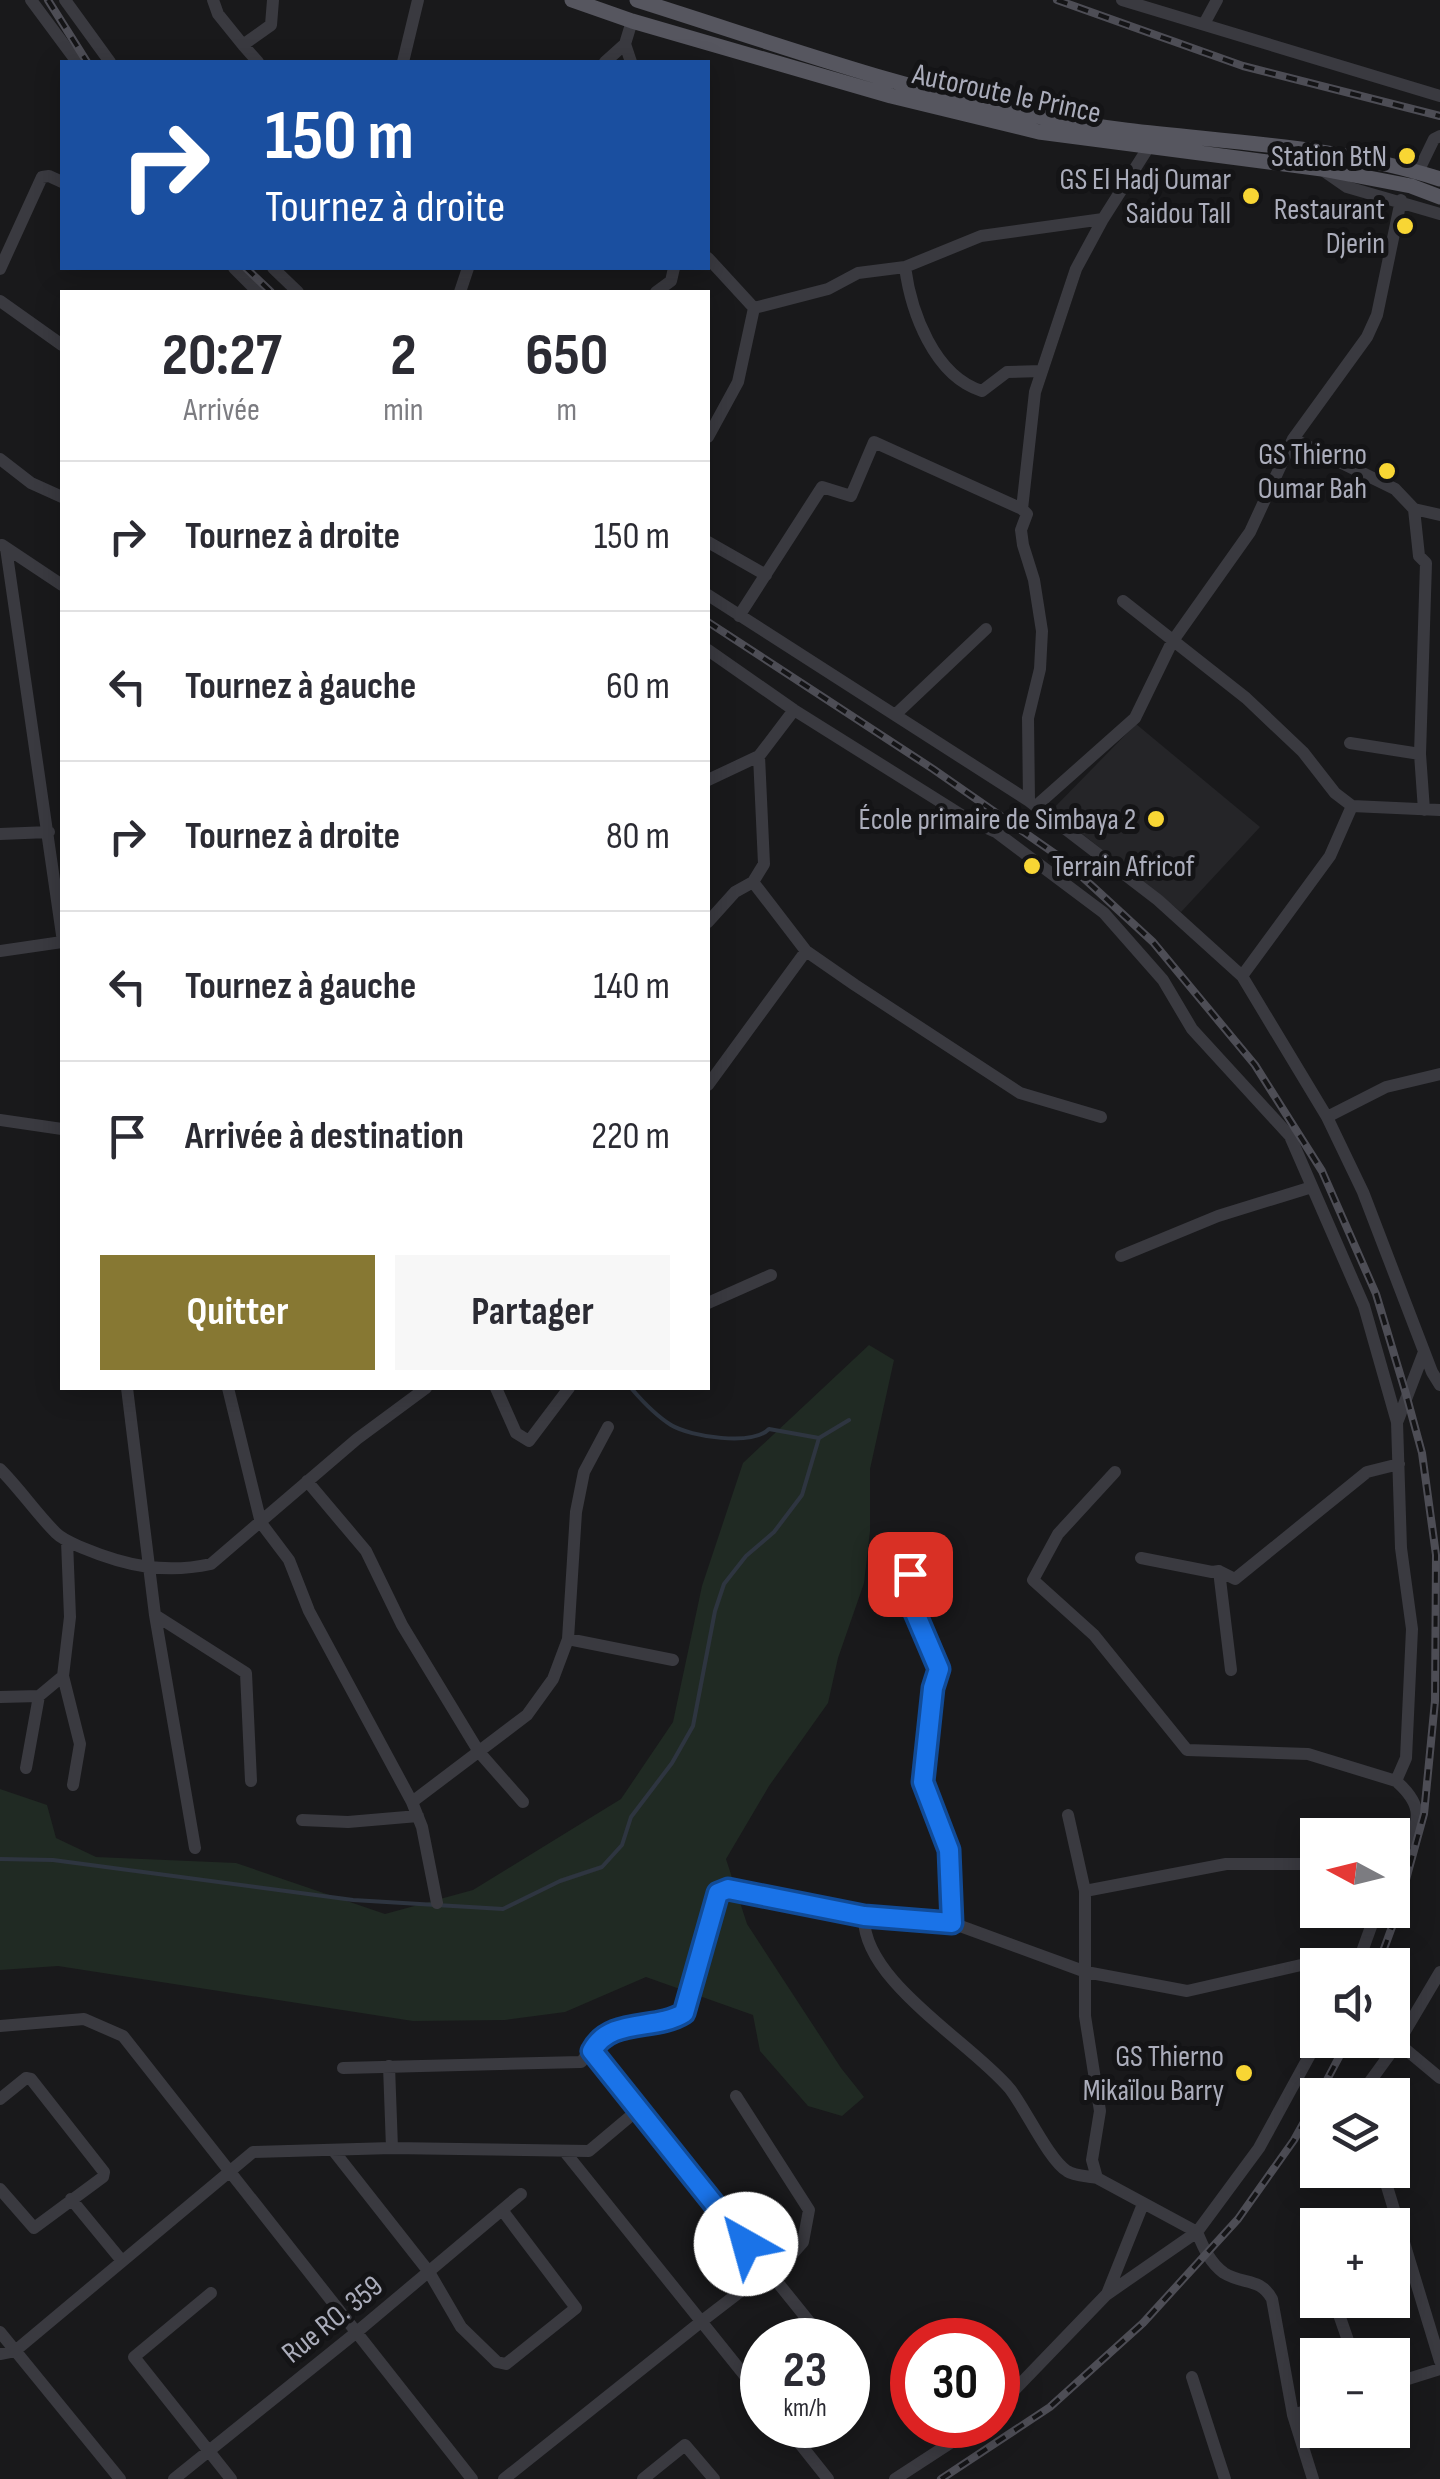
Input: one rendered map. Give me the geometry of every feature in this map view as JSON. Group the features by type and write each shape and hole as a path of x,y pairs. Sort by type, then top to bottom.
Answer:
{"main road":[{"name":"Autoroute le Prince","path":"572,0 910,101 1038,132 1322,169 1411,186 1440,197"},
{"name":"Autoroute le Prince","path":"637,0 898,82 1052,119 1337,153 1440,179"}],"street":[{"path":"31,0 76,60"},
{"path":"65,0 109,60"},
{"path":"213,0 218,14 256,60"},
{"path":"244,44 272,25 273,0"},
{"path":"403,60 418,0"},
{"path":"1122,0 1440,96"},
{"path":"1204,24 1217,0"},
{"path":"630,60 626,44 632,21"},
{"path":"607,60 626,44"},
{"path":"1418,172 1434,139 1440,136"},
{"path":"1022,509 1034,392 1076,269 1102,219 1148,148"},
{"path":"1322,169 1347,187 1440,214"},
{"path":"0,269 42,177 60,181"},
{"path":"1032,804 1135,718 1172,642 1250,532 1293,440 1367,337 1377,315 1401,200"},
{"path":"754,308 828,290 858,273 905,267 981,236 1102,219"},
{"path":"710,260 754,308"},
{"path":"905,267 910,304 946,369 968,386 982,390 1007,372 1042,371"},
{"path":"236,270 256,290"},
{"path":"276,270 296,290"},
{"path":"659,290 671,281 674,270"},
{"path":"0,301 60,343"},
{"path":"710,433 738,382 754,308"},
{"path":"1293,440 1395,489 1414,509 1440,515"},
{"path":"740,616 822,486 852,496 874,442 1022,509 1027,514 1022,545 1034,580 1042,631 1040,669 1028,718 1032,804"},
{"path":"0,459 32,483 60,496"},
{"path":"1414,509 1419,556 1426,564 1420,754 1424,810"},
{"path":"710,543 766,575"},
{"path":"3,546 60,584"},
{"path":"3,546 60,923"},
{"path":"710,596 1032,804 1158,900 1242,976 1328,1117 1363,1192 1440,1386"},
{"path":"1123,601 1246,698 1302,752 1335,793 1352,806 1440,810"},
{"path":"895,715 986,629"},
{"path":"710,651 794,710 971,821 996,832 1104,913 1163,980 1192,1029 1290,1136 1364,1306 1397,1422 1401,1548 1412,1629 1406,1758 1396,1781"},
{"path":"710,779 759,756 794,710"},
{"path":"1350,743 1420,754"},
{"path":"710,920 735,892 753,882 764,864 759,756"},
{"path":"1242,976 1330,856 1352,806"},
{"path":"0,834 49,832"},
{"path":"753,882 806,951 1020,1094 1102,1116"},
{"path":"0,951 60,939"},
{"path":"710,1082 806,951"},
{"path":"1328,1117 1386,1088 1440,1074"},
{"path":"0,1120 60,1129"},
{"path":"1121,1256 1218,1216 1312,1187"},
{"path":"710,1302 772,1275"},
{"path":"1397,1422 1424,1352"},
{"path":"128,1390 156,1615 196,1848"},
{"path":"228,1390 261,1523 289,1560 310,1610 412,1802 436,1904"},
{"path":"0,1468 58,1536 67,1541 112,1560 185,1570 211,1564 307,1481 423,1390"},
{"path":"497,1390 516,1432 529,1440 567,1390"},
{"path":"412,1802 527,1716 553,1679 568,1639 576,1512 584,1472 608,1426"},
{"path":"1141,1558 1219,1571 1235,1578 1367,1472 1399,1464"},
{"path":"1115,1472 1058,1534 1033,1580 1094,1634 1187,1750 1308,1754 1396,1781 1410,1794 1418,1812 1410,1840"},
{"path":"307,1481 366,1551 402,1625 479,1752 523,1802"},
{"path":"67,1541 70,1617 63,1676 80,1744 73,1785"},
{"path":"1219,1571 1231,1670"},
{"path":"910,1574 913,1608 939,1669 933,1688 923,1782 949,1850 952,1923"},
{"path":"156,1615 246,1674 251,1781"},
{"path":"568,1639 673,1660"},
{"path":"0,1698 39,1696 63,1676"},
{"path":"26,1768 39,1696"},
{"path":"1068,1815 1085,1891 1086,2016 1100,2111 1092,2160 1096,2178"},
{"path":"302,1820 348,1822 418,1816"},
{"path":"1085,1891 1226,1864 1300,1863"},
{"path":"343,2068 582,2062 597,2042 622,2028 675,2019 684,2013 718,1893 728,1889 864,1916 952,1923 1086,1972 1187,1991 1300,1965"},
{"path":"864,1916 871,1949 912,2002 982,2060 1010,2089 1067,2172 1096,2178 1198,2232 1205,2253 1221,2271 1258,2282 1272,2300 1293,2415 1313,2479"},
{"path":"1410,2022 1440,1972"},
{"path":"0,2026 84,2019 123,2036 472,2479"},
{"path":"592,2051 806,2318"},
{"path":"1410,2052 1440,2078"},
{"path":"1020,2384 1106,2296 1198,2232 1259,2148 1308,2058"},
{"path":"389,2066 392,2148"},
{"path":"0,2098 26,2078 31,2079 104,2172 102,2178 32,2229 0,2190"},
{"path":"504,2479 702,2321 787,2260 803,2242 808,2210 736,2096"},
{"path":"0,2354 15,2352 253,2152 392,2148 589,2151 639,2110"},
{"path":"333,2150 428,2272 461,2326 502,2364 510,2362 576,2308 502,2210"},
{"path":"565,2152 740,2369"},
{"path":"1387,2188 1440,2361"},
{"name":"Rue RO. 359","path":"174,2479 358,2332 520,2194"},
{"path":"70,2199 122,2261"},
{"path":"1106,2296 1142,2204"},
{"path":"211,2293 134,2357 231,2479"},
{"path":"0,2332 120,2479"},
{"path":"1410,2378 1440,2369"},
{"path":"1192,2377 1226,2479"},
{"path":"1293,2415 1300,2413"},
{"path":"643,2479 684,2445 714,2479"},
{"path":"803,2448 828,2479"},
{"path":"895,2479 943,2448"}],"shaded area":[{"name":"École primaire de Simbaya 2","path":"1136,724 1260,827 1181,912 1052,810"},
{"path":"869,1345 894,1360 870,1469 870,1531 864,1583 838,1658 828,1703 769,1786 726,1859 747,1924 864,2097 842,2116 808,2106 760,2051 753,2015 646,1977 565,2012 505,2020 413,2021 58,1966 0,1970 0,1789 47,1805 56,1838 96,1857 236,1863 385,1914 473,1890 621,1799 673,1722 702,1586 743,1463"}],"waterway":[{"path":"633,1390 665,1421 692,1433 736,1438 769,1429 819,1438"},
{"path":"0,1859 53,1860 353,1900 503,1909 560,1881 602,1867 622,1845 631,1817 672,1763 693,1726 715,1611 724,1584 746,1556 774,1532 802,1495 819,1438 849,1420"}],"railway":[{"path":"48,0 86,60"},
{"path":"1057,0 1243,66 1440,116"},
{"path":"248,270 269,290"},
{"path":"710,623 1064,860 1153,942 1255,1065 1322,1171 1376,1294 1406,1394 1422,1453 1436,1555 1435,1701 1424,1814 1384,1948"},
{"path":"1328,2078 1339,2058"},
{"path":"941,2479 1050,2407 1143,2323 1238,2219 1300,2129"}],"place":[{"name":"Station BtN","path":"1407,156"},
{"name":"GS El Hadj Oumar Saidou Tall","path":"1251,196"},
{"name":"Restaurant Djerin","path":"1405,226"},
{"name":"GS Thierno Oumar Bah","path":"1387,471"},
{"name":"École primaire de Simbaya 2","path":"1156,819"},
{"name":"Terrain Africof","path":"1032,866"},
{"name":"GS Thierno Mikaïlou Barry","path":"1244,2073"}],"route":[{"path":"746,2244 592,2051 597,2042 622,2028 675,2019 684,2013 718,1893 728,1889 864,1916 952,1923 949,1850 923,1782 922,1766 939,1669 913,1608 910,1574"}]}
